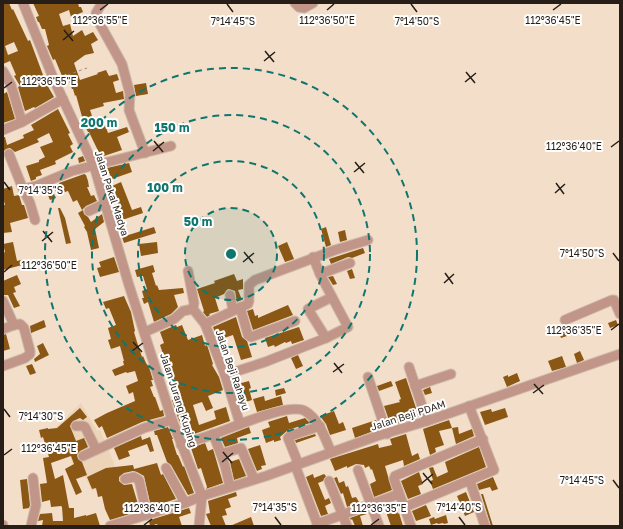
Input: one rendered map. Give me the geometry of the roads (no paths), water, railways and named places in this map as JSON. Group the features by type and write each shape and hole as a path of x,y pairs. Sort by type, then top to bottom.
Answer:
{"street":[{"name":"Jalan Pakal Madya","path":"23,3 54,80 94,166 128,282"},
{"path":"102,3 96,13 96,17 122,64 130,94 129,110 145,153"},
{"path":"295,3 299,7 304,8 313,3"},
{"path":"3,71 11,85 22,122"},
{"path":"3,130 22,122 63,99"},
{"path":"23,189 36,186 72,171 170,146"},
{"path":"9,154 30,203 35,220"},
{"path":"89,211 104,204"},
{"path":"205,324 249,303 249,285 251,282 314,257 368,240"},
{"path":"225,375 265,362 326,338 348,327 320,274 314,257"},
{"path":"320,274 350,263"},
{"path":"145,332 174,319 183,311 193,309 194,303 188,271"},
{"name":"Jalan Jurang Kuping","path":"128,282 172,420 202,496 199,526"},
{"path":"230,295 248,335 251,337 295,321"},
{"path":"326,338 308,309 332,297"},
{"path":"565,320 612,300 614,300 620,314"},
{"path":"3,302 14,325"},
{"name":"Jalan Beji Rahayu","path":"193,309 205,324 225,375 240,424"},
{"path":"3,329 20,324 24,328 30,351 30,354 25,358 3,366"},
{"name":"Jalan Beji PDAM","path":"110,526 266,476 331,452 427,421 620,354"},
{"path":"408,367 427,421"},
{"path":"415,386 451,374"},
{"path":"368,377 387,434"},
{"path":"405,507 494,470 469,406"},
{"path":"181,445 276,412 300,409 307,412 320,426 331,452"},
{"path":"83,456 144,428 172,420"},
{"path":"76,426 85,427 96,449"},
{"path":"320,426 289,436 288,438 318,525 342,514 399,494"},
{"path":"213,434 225,466 230,487"},
{"path":"411,526 394,479 395,476 483,439"},
{"path":"220,454 241,448 254,479"},
{"path":"166,468 185,503"},
{"path":"358,470 379,526"},
{"path":"125,479 134,477 139,480 147,515"},
{"path":"31,526 36,505 33,478"},
{"path":"470,480 485,526"},
{"path":"329,481 347,526"}]}
